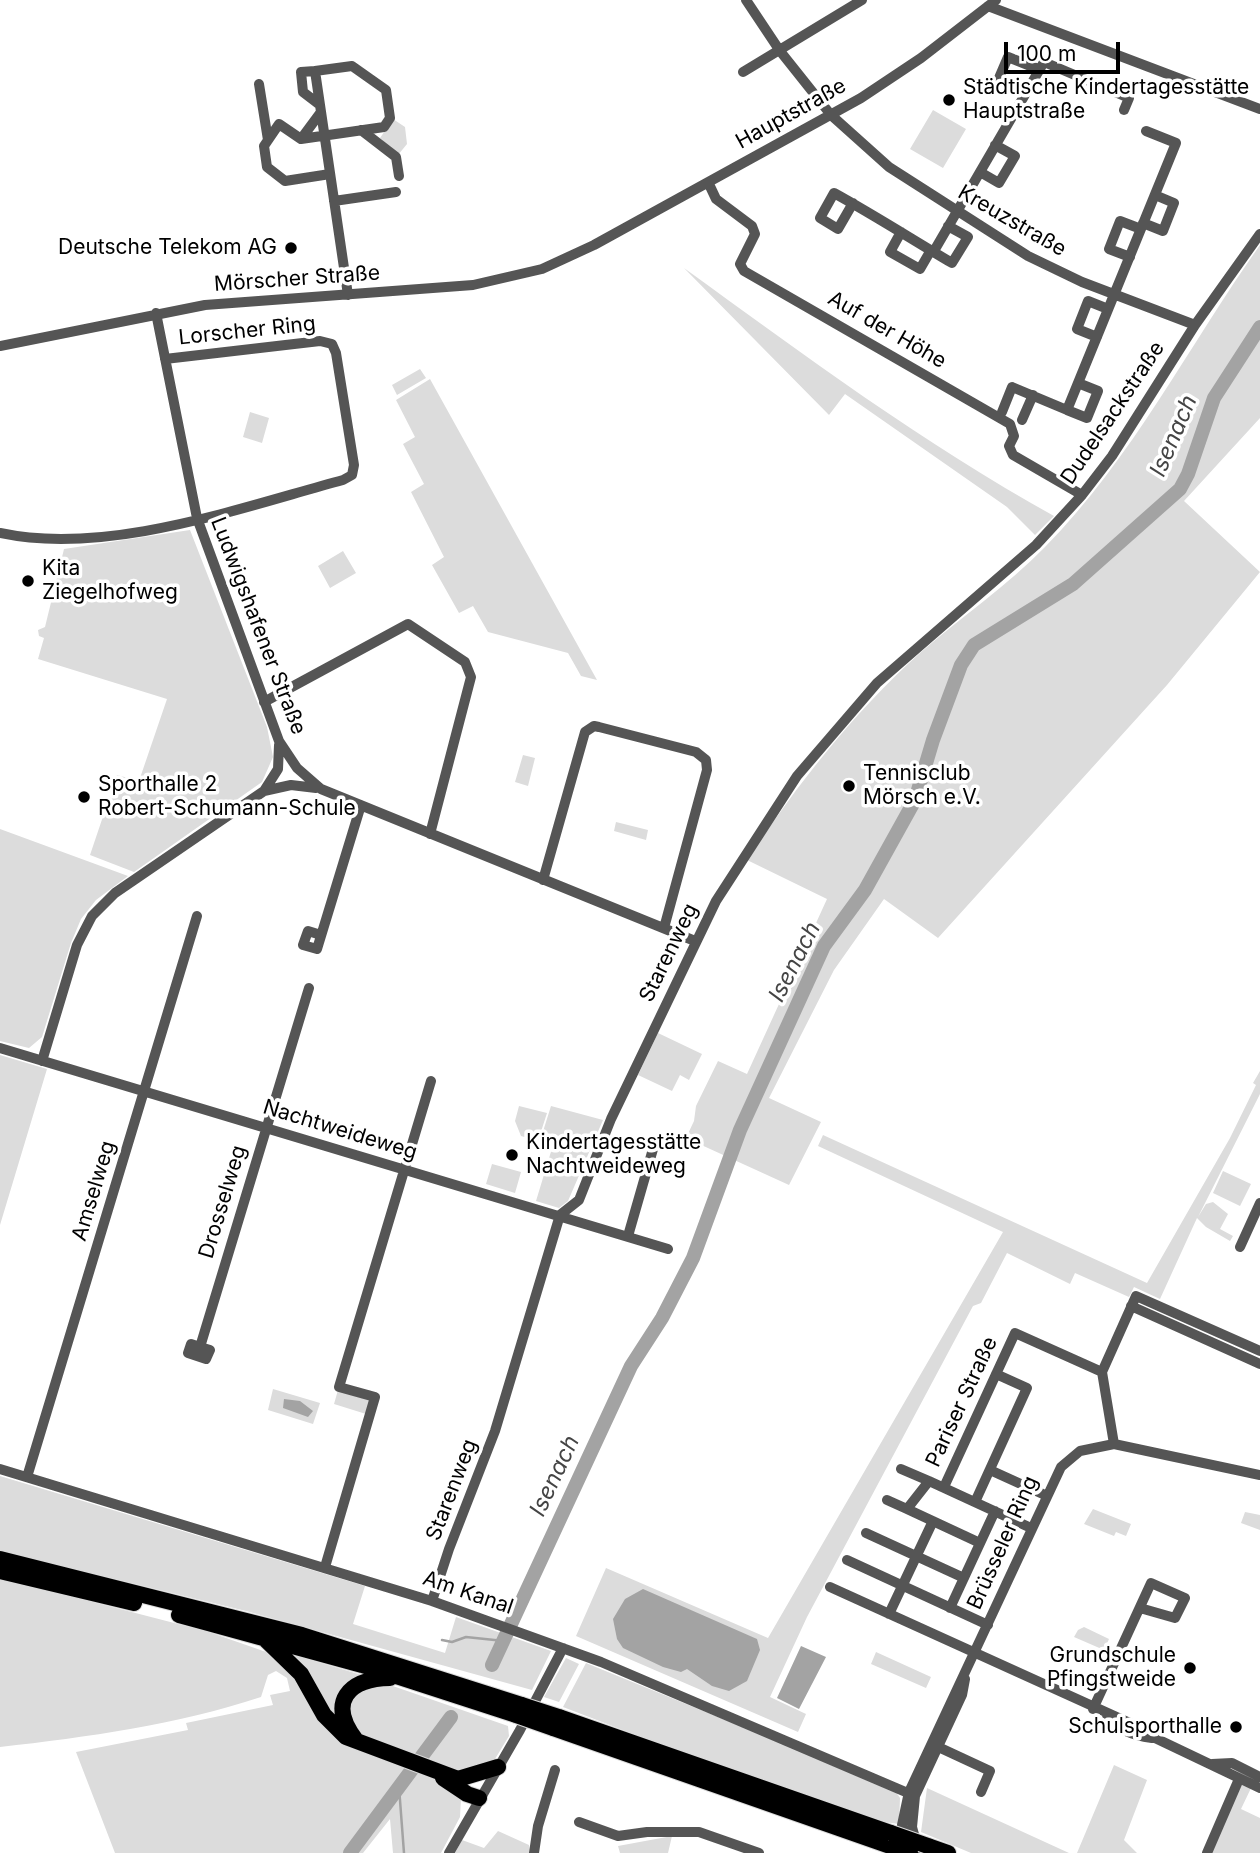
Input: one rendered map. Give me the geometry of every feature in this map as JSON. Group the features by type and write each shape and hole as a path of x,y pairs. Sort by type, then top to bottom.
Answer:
{"highway":[{"path":"0,1559 302,1635 908,1846 948,1853"},
{"path":"0,1571 262,1636 519,1710"},
{"path":"262,1636 301,1674 335,1729 357,1742 458,1779 474,1788 479,1798"},
{"path":"357,1742 343,1721 342,1711 351,1688 365,1679 401,1678"},
{"path":"458,1779 498,1767"},
{"path":"429,1770 467,1794 479,1798"}],"street":[{"name":"Kreuzstraße","path":"746,0 780,51 831,115 889,167 956,213 1028,256 1114,294 1195,325"},
{"path":"743,72 862,0"},
{"path":"992,3 1260,109"},
{"name":"Hauptstraße","path":"594,245 888,81 992,3"},
{"path":"1028,90 999,78 1008,57 1038,69"},
{"path":"901,232 890,252 920,269 956,213 1044,62 1129,98 1124,110"},
{"path":"348,295 315,71 352,66 386,90 390,118 374,140"},
{"path":"259,84 268,140"},
{"path":"300,139 320,109"},
{"path":"264,118 270,117 300,139 384,127"},
{"path":"279,124 264,146 267,167 285,181 330,174"},
{"path":"361,130 396,156 399,176"},
{"path":"1067,410 1175,143 1146,131"},
{"path":"980,172 999,183 1015,156 995,145"},
{"name":"Auf der Höhe","path":"708,182 716,199 752,226 755,234 740,264 744,271 1010,424 1014,436 1009,446 1013,455 1082,495"},
{"path":"334,201 396,192"},
{"path":"1129,257 1109,249 1120,221 1163,231 1174,203 1155,195"},
{"path":"853,203 953,263 968,237 948,226"},
{"name":"Dudelsackstraße","path":"826,740 877,683 1036,545 1082,495 1112,456 1195,325 1260,234"},
{"name":"Mörscher Straße","path":"0,346 205,305 503,280 542,269 594,245"},
{"path":"1097,337 1077,329 1088,301 1108,309"},
{"name":"Ludwigshafener Straße","path":"156,313 197,518 279,741 297,768 321,789 695,941"},
{"name":"Lorscher Ring","path":"166,359 320,341 332,344 336,353 354,465 352,475 343,480 197,518"},
{"path":"1002,412 1012,387 1087,418 1098,391 1078,383"},
{"path":"1022,421 1033,395"},
{"path":"0,533 43,539 78,540 197,518"},
{"path":"264,702 408,624 465,662 471,677 430,834"},
{"path":"543,880 585,732 594,726 600,727 696,752 706,760 707,770 664,928"},
{"name":"Starenweg","path":"579,1200 606,1129 695,941 743,856 826,740"},
{"path":"264,791 278,769 279,741"},
{"path":"42,1061 77,945 92,916 115,893 264,791 291,785 321,789"},
{"path":"321,935 361,806"},
{"name":"Amselweg","path":"27,1477 197,916"},
{"name":"Drosselweg","path":"200,1347 309,988"},
{"name":"Nachtweideweg","path":"0,1048 560,1215 668,1250"},
{"path":"325,1567 375,1397 339,1387 431,1081"},
{"path":"628,1236 653,1149"},
{"path":"560,1215 579,1200 581,1213 589,1224"},
{"path":"1240,1247 1260,1203"},
{"name":"Starenweg","path":"432,1601 449,1549 495,1431 560,1215"},
{"path":"1114,1444 1102,1372 1136,1296 1260,1352"},
{"path":"1131,1306 1260,1364"},
{"name":"Pariser Straße","path":"944,1487 1015,1333 1102,1372"},
{"path":"975,1502 1027,1388 996,1374"},
{"name":"Brüsseler Ring","path":"908,1846 912,1794 1045,1495 1054,1476 1069,1459 1088,1449 1114,1444 1260,1475"},
{"name":"Am Kanal","path":"0,1469 325,1567 501,1625 563,1648 912,1794"},
{"name":"Pariser Straße","path":"901,1469 1031,1528"},
{"path":"990,1469 1045,1495"},
{"path":"907,1509 929,1481"},
{"path":"887,1500 981,1543"},
{"path":"950,1608 995,1511"},
{"path":"889,1615 933,1521"},
{"path":"866,1533 964,1578"},
{"path":"847,1560 988,1625"},
{"path":"830,1587 1107,1715 1118,1728 1133,1735 1155,1738 1260,1788"},
{"path":"1093,1709 1140,1608"},
{"path":"449,1853 563,1648"},
{"path":"935,1746 990,1771 981,1792"},
{"path":"1212,1764 1232,1763 1260,1777"},
{"path":"534,1853 538,1826 555,1770"},
{"path":"1207,1853 1239,1779"},
{"path":"579,1822 618,1836 647,1832 699,1832 759,1853"}],"shaded area":[{"path":"933,110 966,129 943,168 910,149"},
{"path":"393,119 405,127 407,144 398,155 380,138"},
{"path":"1260,245 1260,418 1184,501 1260,572 1167,685 938,938 884,899 834,970 769,1098 821,1122 789,1185 686,1138 694,1121 696,1106 718,1061 747,1074 827,899 747,860 806,777 871,700 920,653 1030,561 1076,513 1133,439"},
{"path":"684,268 911,429 1054,516 1035,535 1007,507 845,394 829,415"},
{"path":"420,369 426,378 397,395 392,385"},
{"path":"430,379 597,680 581,676 568,653 488,632 473,606 459,613 432,565 444,557 411,492 424,484 403,444 415,437 396,400"},
{"path":"250,412 269,418 262,443 243,437"},
{"path":"190,530 267,727 273,757 262,782 134,872 90,855 117,775 139,781 167,699 38,659 44,638 39,636 38,630 45,627 64,549"},
{"path":"343,551 356,573 330,588 318,566"},
{"path":"523,755 535,758 528,786 515,782"},
{"path":"616,822 648,830 646,840 614,831"},
{"path":"0,829 128,876 96,900 81,919 42,1037 29,1048 0,1041"},
{"path":"658,1033 702,1054 689,1080 680,1075 672,1091 638,1075"},
{"path":"0,1055 47,1069 0,1225"},
{"path":"1260,1071 1260,1094 1198,1217 1206,1204 1213,1202 1228,1214 1220,1229 1233,1236 1230,1241 1206,1227 1197,1218 1160,1299 1134,1287 1129,1297 1075,1273 1070,1284 1007,1253 981,1303 973,1306 807,1617 770,1697 806,1714 798,1732 576,1636 606,1568 768,1638 1003,1232 818,1146 823,1135 1147,1283 1230,1138"},
{"path":"519,1106 547,1113 538,1141 521,1136 515,1121"},
{"path":"551,1106 603,1120 568,1201 559,1208 536,1201 553,1145 540,1141"},
{"path":"492,1164 521,1172 515,1193 486,1184"},
{"path":"1223,1171 1251,1184 1240,1206 1213,1193"},
{"path":"273,1389 320,1403 313,1424 268,1410"},
{"path":"338,1390 370,1399 366,1414 334,1404"},
{"path":"284,1399 300,1401 313,1411 308,1417 283,1408"},
{"path":"0,1476 365,1586 353,1624 445,1653 456,1617 551,1651 532,1690 246,1611 0,1551"},
{"path":"1093,1509 1131,1524 1126,1536 1116,1532 1114,1536 1084,1524"},
{"path":"1245,1512 1260,1515 1260,1530 1241,1523"},
{"path":"0,1578 209,1632 269,1653 297,1676 325,1727 435,1777 461,1798 460,1817 441,1853 393,1853 390,1819 363,1853 115,1853 76,1752 188,1730 186,1723 273,1705 270,1695 290,1691 287,1678 276,1671 268,1675 261,1697 197,1715 99,1734 0,1747"},
{"path":"643,1589 757,1639 760,1650 747,1681 729,1691 712,1686 687,1669 681,1672 663,1667 623,1648 617,1639 613,1619 625,1599"},
{"path":"1084,1627 1109,1639 1104,1650 1074,1637 1078,1630"},
{"path":"801,1646 826,1657 799,1709 777,1698"},
{"path":"284,1652 365,1676 349,1684 344,1730"},
{"path":"876,1652 931,1677 926,1688 871,1664"},
{"path":"566,1658 579,1664 559,1702 544,1697"},
{"path":"586,1663 894,1789 900,1798 899,1824 877,1821 701,1760 563,1707"},
{"path":"390,1685 508,1726 509,1736 495,1759 479,1772 460,1775 357,1735 347,1703 356,1688"},
{"path":"1114,1765 1147,1780 1124,1840 1137,1853 1077,1853"},
{"path":"1242,1782 1252,1786 1241,1809 1260,1818 1260,1853 1208,1853"},
{"path":"927,1788 1069,1853 971,1853 921,1832"},
{"path":"498,1831 529,1845 530,1853 455,1853 462,1840 484,1848"},
{"path":"672,1836 668,1853 620,1853 618,1846"}],"waterway":[{"name":"Isenach","path":"492,1665 631,1366 662,1318 693,1258 740,1130 824,946 865,890 915,800 933,740 961,665 974,645 1073,584 1180,489 1188,474 1214,398 1260,327"},
{"path":"442,1640 452,1642 466,1637 504,1641"},
{"name":"Isenach","path":"350,1853 451,1717"},
{"path":"399,1787 404,1853"}],"place":[{"name":"Städtische Kindertagesstätte Hauptstraße","path":"949,100"},
{"name":"Deutsche Telekom AG","path":"291,248"},
{"name":"Kita Ziegelhofweg","path":"28,581"},
{"name":"Tennisclub Mörsch e.V.","path":"849,786"},
{"name":"Sporthalle 2 Robert-Schumann-Schule","path":"84,797"},
{"name":"Kindertagesstätte Nachtweideweg","path":"512,1155"},
{"name":"Grundschule Pfingstweide","path":"1190,1668"},
{"name":"Schulsporthalle","path":"1236,1727"}]}
